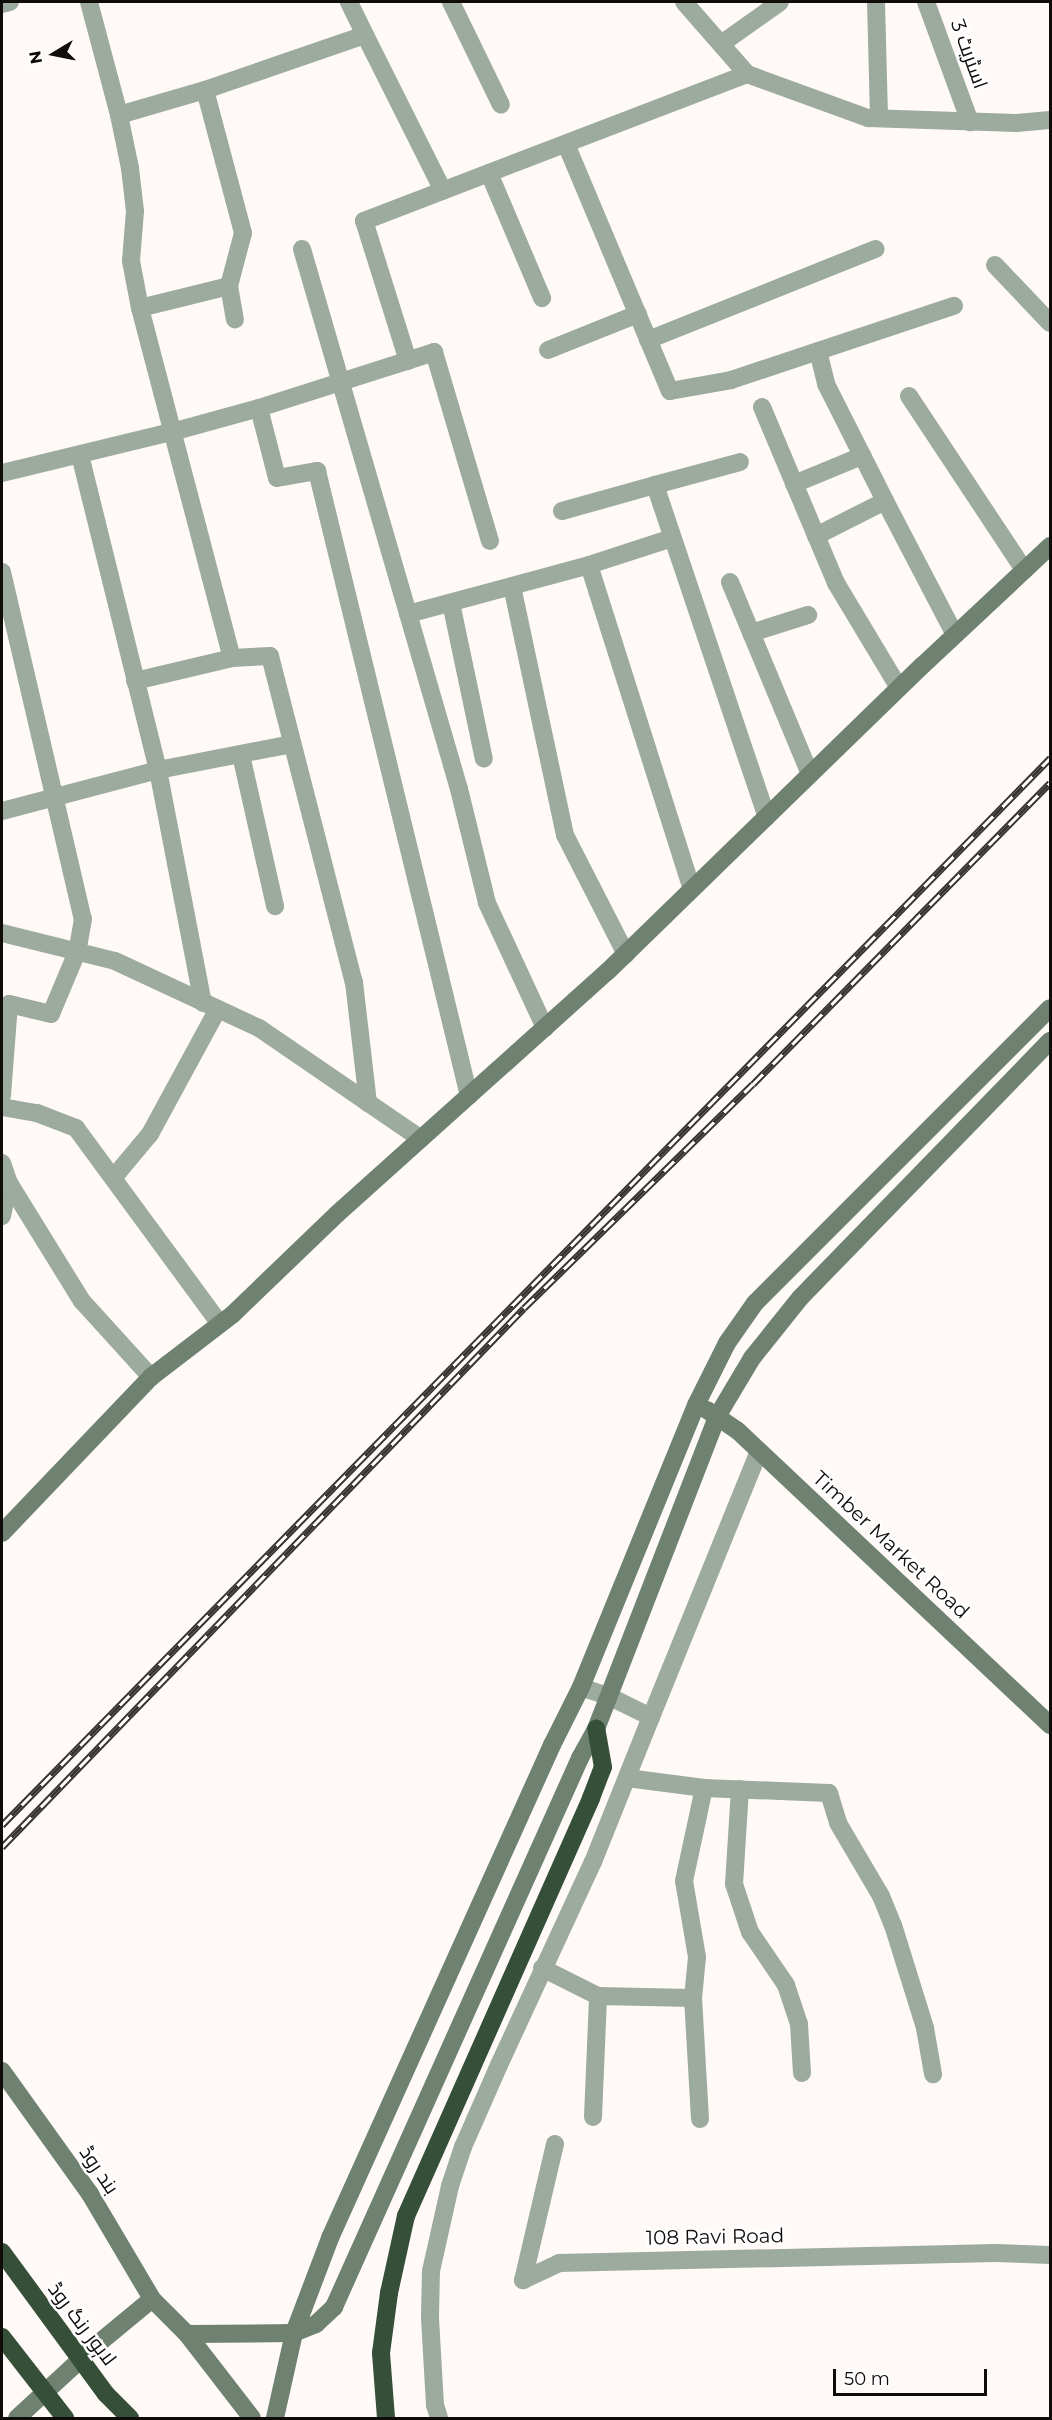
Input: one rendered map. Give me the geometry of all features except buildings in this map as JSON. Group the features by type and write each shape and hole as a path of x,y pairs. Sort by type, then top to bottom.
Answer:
{"highway":[{"path":"386,2418 381,2353 388,2293 406,2216 603,1767 596,1729"},
{"name":"لاہور رنگ روڈ","path":"2,2252 106,2394 130,2418"},
{"path":"2,2337 65,2418"}],"main road":[{"path":"2,1533 151,1377 219,1324 626,954 899,688 1050,546"},
{"path":"275,2418 294,2333 330,2238 552,1745 581,1687 696,1405 727,1343 755,1303 1050,1008"},
{"path":"187,2334 294,2333 316,2324 334,2307 580,1758 596,1729 718,1415 752,1358 800,1298 1050,1041"},
{"name":"Timber Market Road","path":"696,1405 718,1415 759,1451 1050,1725"},
{"path":"552,1745 603,1767"},
{"name":"بند روڈ","path":"2,2071 90,2194 152,2299 187,2334 252,2418"},
{"path":"17,2418 94,2347 152,2299"}],"street":[{"path":"2,4 10,2"},
{"path":"89,2 119,115 135,211 131,261 140,308 232,658"},
{"path":"349,2 442,191"},
{"path":"451,2 501,105"},
{"path":"684,2 747,74 868,118 1016,123 1050,120"},
{"path":"721,44 780,2"},
{"path":"876,2 879,118"},
{"name":"اسٹریٹ 3","path":"926,2 970,122"},
{"path":"119,115 205,90 365,35"},
{"path":"408,361 364,221 747,74"},
{"path":"205,90 243,233 229,286 235,319"},
{"path":"566,144 670,392 732,380 954,306"},
{"path":"489,173 542,298"},
{"path":"302,249 459,789 487,903 545,1028"},
{"path":"648,340 875,249"},
{"path":"995,265 1050,323"},
{"path":"140,308 229,286"},
{"path":"548,350 638,314"},
{"path":"818,351 826,384 955,635"},
{"path":"2,473 172,432 259,408 435,352 490,540"},
{"path":"909,396 1024,570"},
{"path":"762,407 836,583 899,688"},
{"path":"259,408 277,478 317,471 469,1096"},
{"path":"81,455 158,770 211,1006 150,1134 114,1177"},
{"path":"794,483 862,456"},
{"path":"562,511 740,462"},
{"path":"655,484 766,817"},
{"path":"816,536 885,501"},
{"path":"408,614 589,566 672,538"},
{"path":"589,566 692,889"},
{"path":"2,572 4,594 83,919 77,952 51,1014 9,1004 2,1096"},
{"path":"730,582 810,774"},
{"path":"512,586 565,835 626,954"},
{"path":"451,603 484,759"},
{"path":"751,633 808,615"},
{"path":"135,681 232,658 270,656 354,982 368,1103"},
{"path":"2,811 158,770 292,744"},
{"path":"241,755 275,906"},
{"path":"2,933 114,961 259,1028 421,1139"},
{"path":"2,1107 37,1113 76,1128 114,1177 219,1324"},
{"path":"2,1163 9,1183 82,1301 151,1377"},
{"path":"2,1216 9,1183"},
{"path":"439,2418 435,2406 430,2317 431,2271 447,2196 463,2147 542,1968 593,1862 759,1451"},
{"path":"581,1687 608,1696 651,1717"},
{"path":"627,1779 704,1788 829,1792 838,1823 881,1896 893,1925 925,2028 933,2074"},
{"path":"700,2119 693,1998 697,1957 684,1881 704,1788"},
{"path":"740,1790 734,1884 750,1932 786,1985 799,2024 802,2073"},
{"path":"542,1968 597,1996 693,1998"},
{"path":"593,2117 597,1996"},
{"name":"108 Ravi Road","path":"555,2144 523,2280 559,2264 995,2253 1050,2255"}],"railway":[{"path":"2,1825 1050,758"},
{"path":"2,1847 524,1308 753,1084 1050,783"}]}
